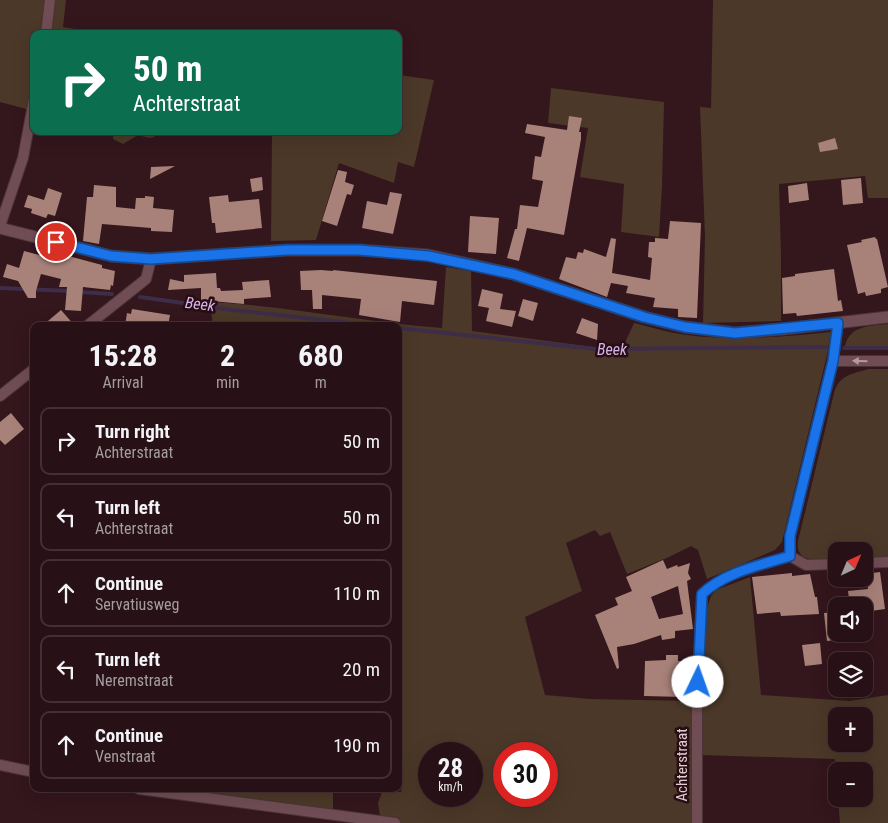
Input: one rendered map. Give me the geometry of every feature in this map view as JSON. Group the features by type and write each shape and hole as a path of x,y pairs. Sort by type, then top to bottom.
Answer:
{"street":[{"path":"46,30 50,0"},
{"path":"30,120 23,158 0,227 111,256 151,259 287,250 359,250 428,256 513,274 644,317 685,327 735,333 888,317"},
{"path":"91,322 146,279 151,259"},
{"path":"828,564 806,565 790,556 790,536 833,361 838,323"},
{"path":"833,361 888,361"},
{"path":"0,396 30,372"},
{"name":"Achterstraat","path":"697,823 697,699 702,594 712,584 790,556"},
{"path":"873,563 888,562"},
{"path":"0,765 30,771"},
{"path":"162,792 395,823"}],"shaded area":[{"path":"0,0 66,0 63,27 81,30 30,30 30,110 0,102"},
{"path":"713,0 888,0 888,198 868,198 865,176 779,184 781,321 703,323 705,237 700,107 711,108"},
{"path":"402,75 434,80 414,167 398,162 394,183 339,163 316,240 271,241 272,135 402,135"},
{"path":"551,88 664,102 659,237 621,232 624,184 580,177 588,128 548,123"},
{"path":"114,135 138,135 123,144 113,139"},
{"path":"138,135 155,135 149,138"},
{"path":"446,267 471,271 472,331 594,347 623,347 634,323 680,334 723,338 777,337 831,332 782,542 775,550 707,579 698,550 691,546 627,574 610,532 600,536 595,530 566,543 582,591 525,617 545,695 591,699 693,701 694,823 381,823 378,803 382,792 402,792 402,324 442,328"},
{"path":"210,302 384,322 212,322"},
{"path":"888,324 888,346 845,346 851,334 856,330 868,326"},
{"path":"868,369 888,369 888,557 873,558 873,542 828,542 828,559 809,559 800,554 798,541 834,393 839,382 852,374"},
{"path":"750,577 761,695 850,701 888,695 888,823 840,823 839,807 873,807 873,762 835,762 835,759 701,755 707,608 711,596 716,590"},
{"path":"197,792 333,792 333,810"}],"building":[{"path":"569,116 582,118 579,132 581,132 581,139 564,235 527,228 519,261 507,258 515,229 517,229 520,205 538,207 543,181 532,179 535,156 541,157 545,137 525,133 527,124 567,130"},
{"path":"835,138 838,149 820,152 818,143"},
{"path":"175,166 150,179 151,167"},
{"path":"338,170 347,172 345,182 354,185 351,195 347,194 337,226 322,221"},
{"path":"262,177 263,190 252,192 250,179"},
{"path":"861,178 863,203 843,205 841,180"},
{"path":"807,183 809,200 789,203 788,186"},
{"path":"94,185 116,187 116,207 135,209 136,198 154,197 153,208 174,210 172,232 151,231 151,228 102,224 99,244 83,241 87,197 93,197"},
{"path":"48,188 62,193 55,216 48,214 46,218 31,213 32,209 24,207 28,195 44,200"},
{"path":"390,192 402,194 393,234 362,228 367,201 387,205"},
{"path":"228,195 229,202 259,199 262,228 216,233 215,223 212,223 209,197"},
{"path":"470,216 499,218 496,254 468,252"},
{"path":"670,221 701,223 697,318 678,317 678,309 653,307 655,298 626,293 628,286 611,283 607,297 559,279 566,257 576,259 578,252 583,253 584,249 606,257 611,238 616,239 612,273 650,280 652,258 648,257 649,242 655,242 655,238 668,239"},
{"path":"875,237 888,287 881,289 881,293 866,296 865,292 858,294 847,245"},
{"path":"46,250 102,265 102,268 115,271 113,286 111,285 110,290 83,287 81,311 65,310 67,287 59,287 61,279 41,274 36,298 28,298 18,281 3,277 7,264 19,268 24,251 43,256"},
{"path":"834,269 838,301 841,300 843,311 797,316 796,313 783,314 782,278 795,276 795,274"},
{"path":"321,270 437,281 434,305 402,301 400,322 359,315 361,299 322,295 322,309 313,309 312,290 301,290 300,271"},
{"path":"216,273 217,288 220,288 221,291 243,290 242,282 269,280 271,297 244,299 244,304 201,300 201,288 168,290 170,279 184,282 184,275"},
{"path":"482,289 503,294 500,309 516,311 512,327 486,321 489,308 478,306"},
{"path":"523,299 538,303 533,321 518,316"},
{"path":"132,309 170,315 169,322 126,322 127,313 131,314"},
{"path":"61,310 72,322 47,322"},
{"path":"582,318 598,324 597,340 576,333"},
{"path":"11,413 24,429 5,445 0,440 0,422"},
{"path":"663,560 667,569 690,563 688,573 691,579 687,581 693,629 675,631 675,638 662,640 661,635 634,644 617,647 619,668 617,669 595,615 618,605 615,598 632,591 626,577","holes":["678,586 683,614 659,619 651,597"]},
{"path":"880,572 885,609 873,611 873,597 849,597 848,591 872,588 873,573"},
{"path":"792,573 792,576 810,574 815,597 817,597 819,614 781,616 780,612 757,614 752,577"},
{"path":"824,613 828,613 828,641 827,641"},
{"path":"820,643 822,664 805,666 802,645"},
{"path":"666,655 678,655 678,661 683,661 683,697 644,696 645,661 666,660"}],"waterway":[{"name":"Beek","path":"0,288 70,291"},
{"name":"Beek","path":"80,292 112,294"},
{"name":"Beek","path":"140,297 342,322"},
{"name":"Beek","path":"402,328 595,349 826,347"},
{"name":"Beek","path":"844,348 888,348"}],"route":[{"path":"56,242 111,256 151,259 287,250 359,250 428,256 513,274 644,317 685,327 735,333 838,323 833,361 790,536 790,556 712,584 702,594 698,682"}]}
